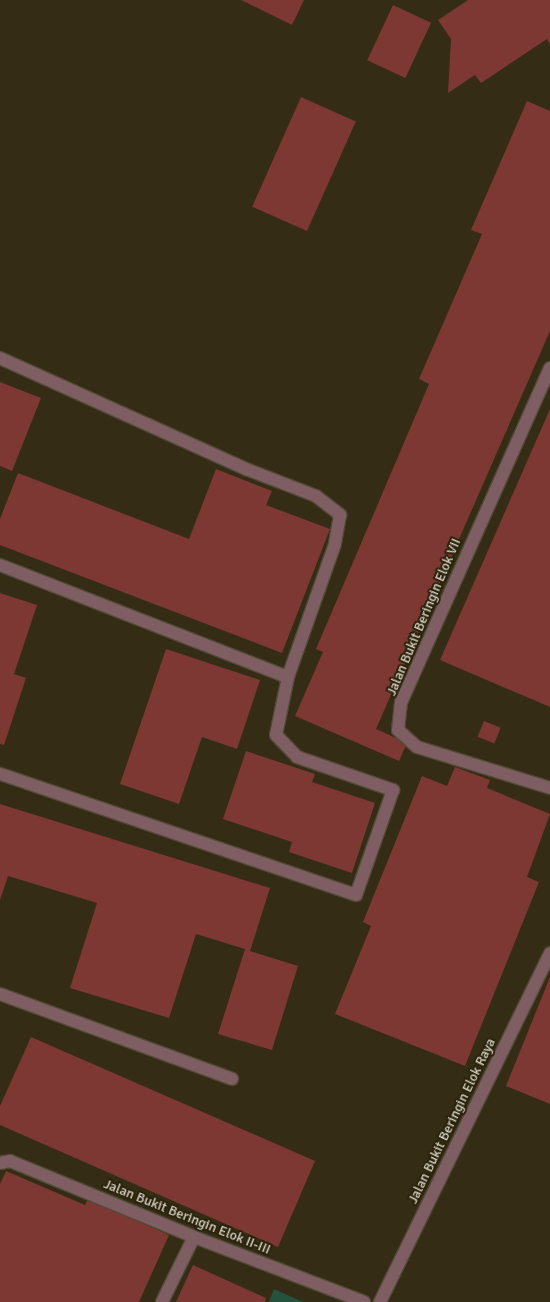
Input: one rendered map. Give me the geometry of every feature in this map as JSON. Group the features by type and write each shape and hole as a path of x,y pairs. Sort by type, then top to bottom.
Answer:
{"street":[{"path":"0,358 246,469 316,496 340,516 335,544 288,677 276,734 297,756 394,790 356,895 0,774"},
{"name":"Jalan Bukit Beringin Elok VII","path":"550,368 401,702 398,730 417,747 550,788"},
{"path":"0,565 288,677"},
{"name":"Jalan Bukit Beringin Elok Raya","path":"380,1302 550,953"},
{"path":"0,994 232,1080"},
{"name":"Jalan Bukit Beringin Elok II-III","path":"0,1163 10,1161 194,1237 364,1302"},
{"path":"162,1302 194,1237"}],"green space":[{"path":"274,1289 303,1302 269,1302"}],"building":[{"path":"241,0 304,0 292,25"},
{"path":"468,0 550,0 550,44 547,39 481,83 475,75 448,93 451,39 438,20"},
{"path":"393,5 431,23 405,78 367,60"},
{"path":"301,97 356,121 307,231 252,207"},
{"path":"527,101 550,111 550,331 376,729 407,743 399,761 295,716 323,652 316,649 429,384 419,379 482,234 471,230"},
{"path":"0,382 41,398 12,471 0,466"},
{"path":"550,409 550,707 440,660"},
{"path":"216,469 272,491 266,505 330,529 282,653 0,545 0,519 18,473 189,539"},
{"path":"0,593 37,605 14,674 26,678 4,745 0,744"},
{"path":"166,649 260,680 237,749 202,737 179,804 120,784"},
{"path":"484,721 501,728 494,744 478,737"},
{"path":"246,751 315,774 312,782 375,803 352,873 289,852 292,842 223,819"},
{"path":"455,767 490,780 487,788 550,814 527,877 539,882 465,1066 335,1014 371,926 363,922 422,776 447,786"},
{"path":"0,804 270,888 250,951 298,966 272,1050 218,1034 245,949 196,934 169,1018 70,988 97,903 8,876 0,900"},
{"path":"550,977 550,1104 506,1086"},
{"path":"31,1037 315,1161 278,1247 0,1125 0,1106"},
{"path":"6,1171 85,1205 88,1199 169,1235 139,1302 0,1302 0,1184"},
{"path":"193,1265 266,1298 265,1302 176,1302"}]}
